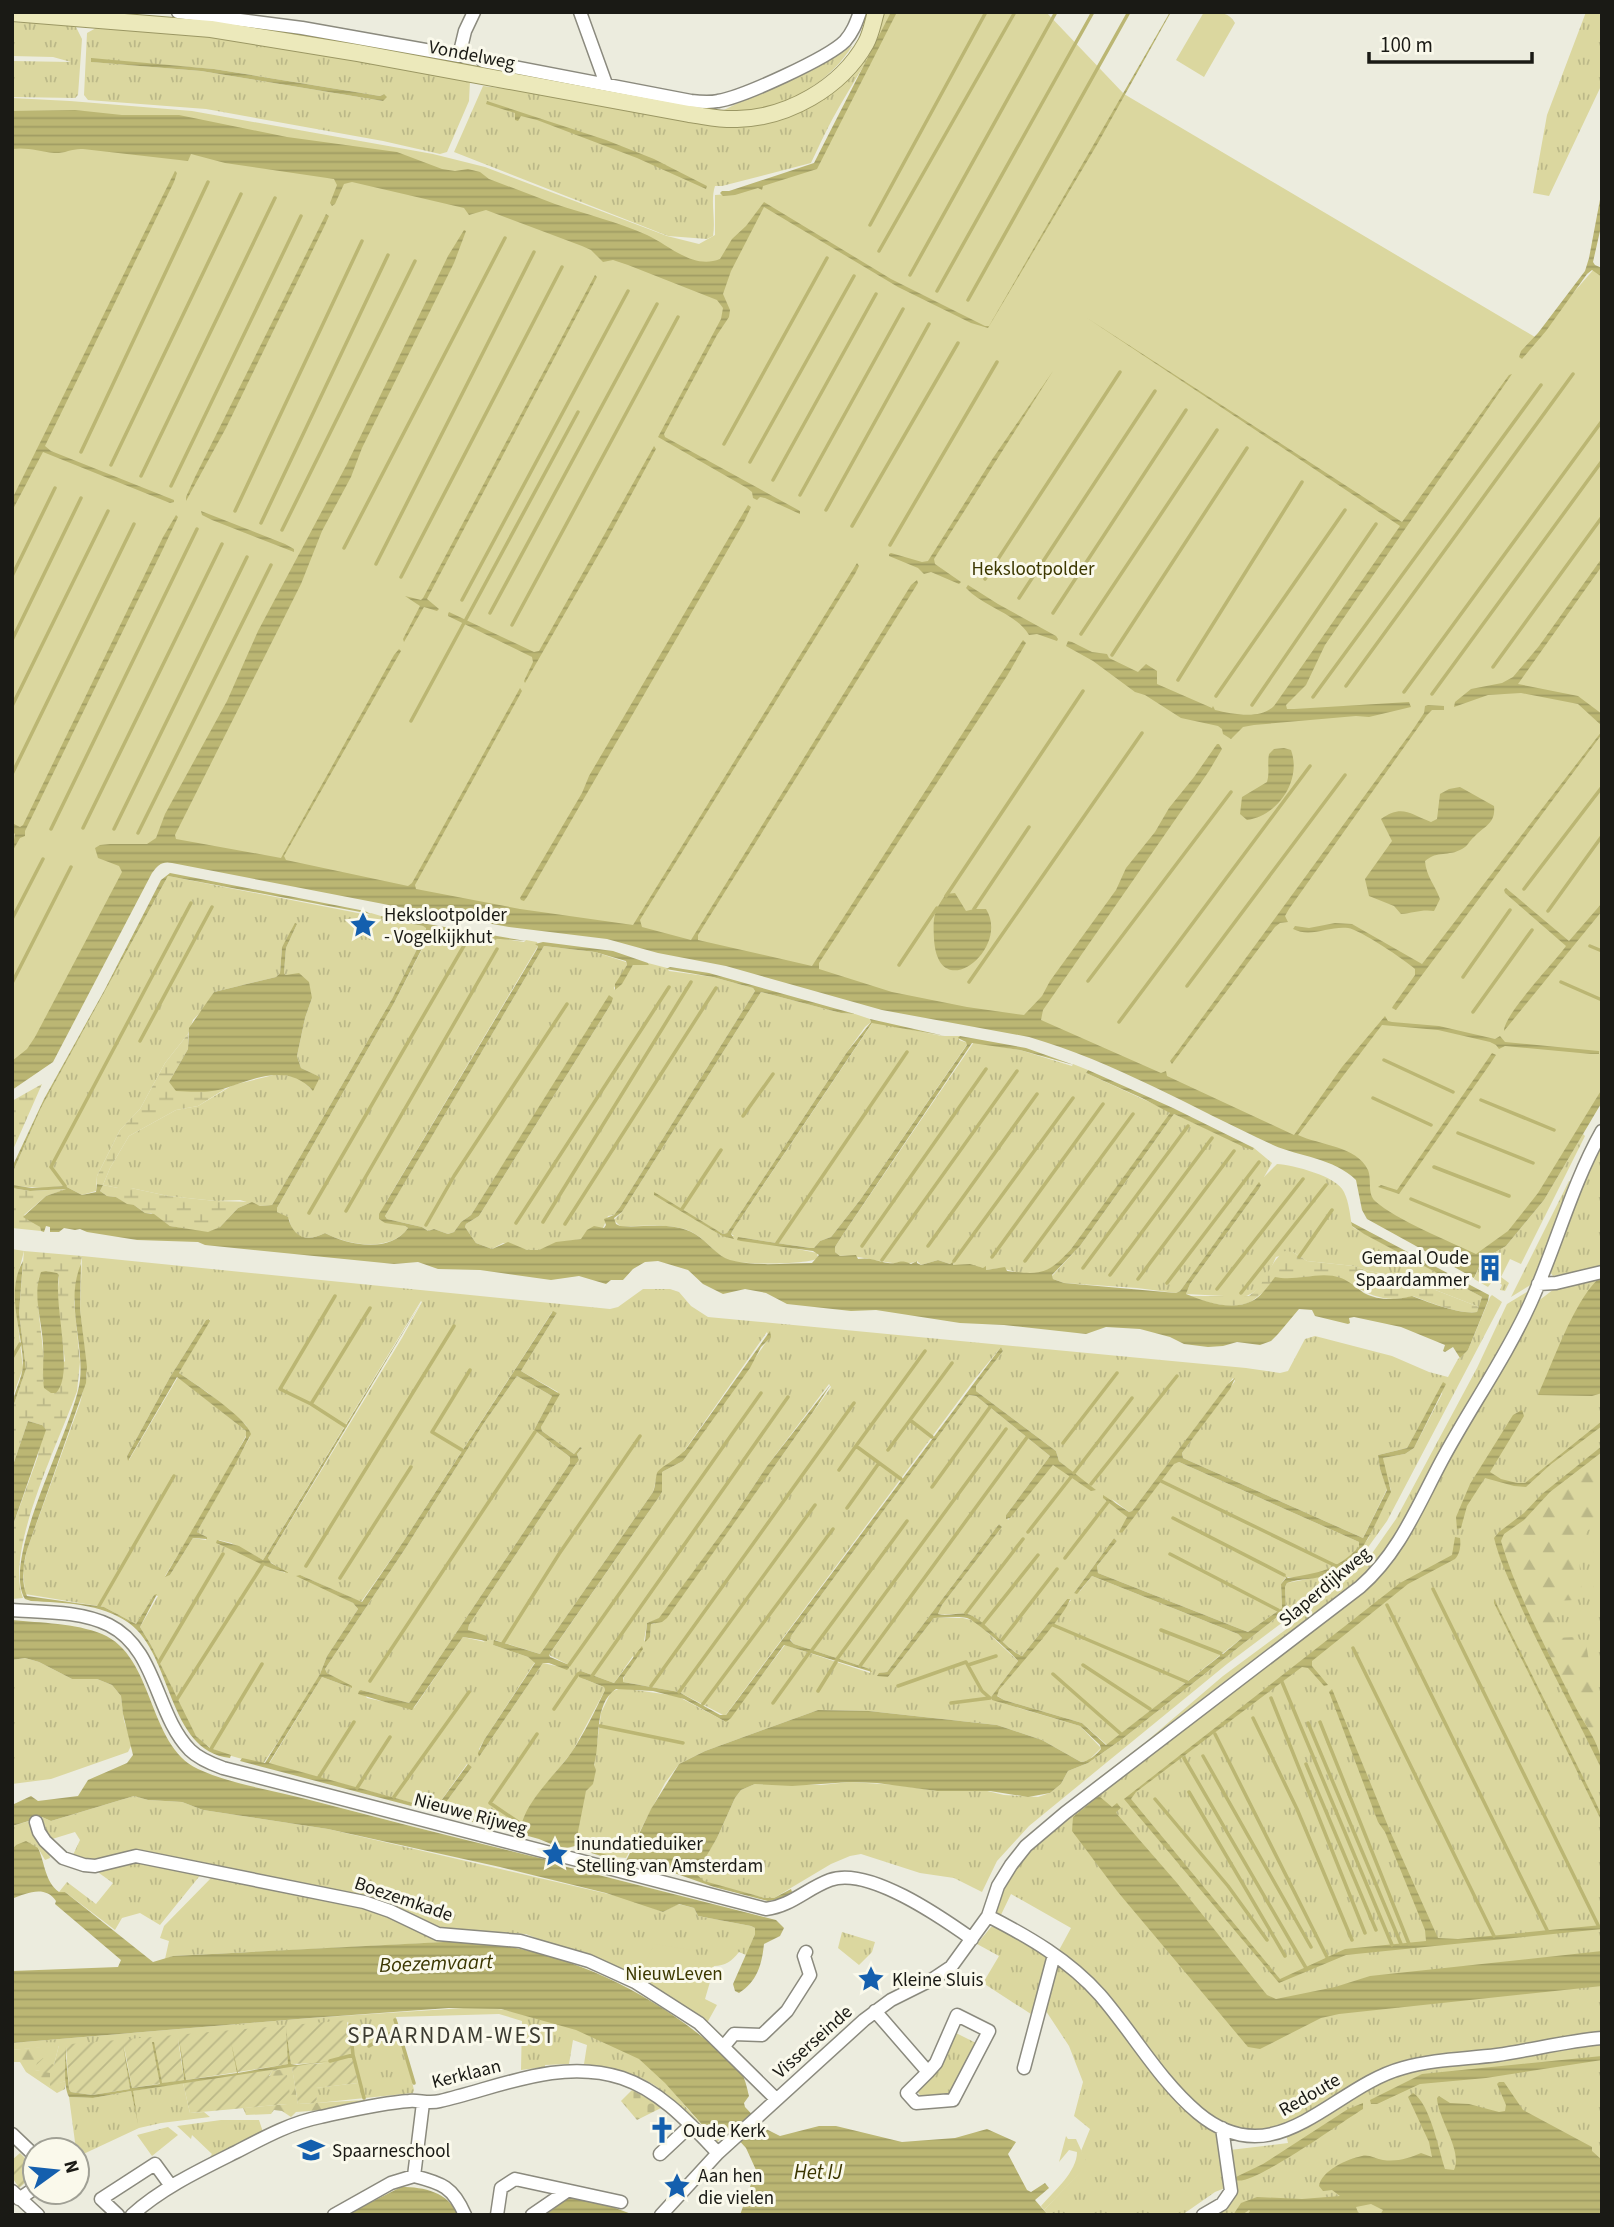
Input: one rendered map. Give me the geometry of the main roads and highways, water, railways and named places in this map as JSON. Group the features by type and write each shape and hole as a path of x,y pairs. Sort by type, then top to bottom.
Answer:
{"main road":[{"name":"Vondelweg","path":"12,13 211,29 358,53 689,114 737,119 779,112 821,90 847,67 866,43 877,12"}],"water":[{"path":"891,12 897,12 817,169 763,186 762,190 758,188 723,196 720,193 722,191 814,163"},
{"path":"1170,12 1098,143 988,328 971,323 898,287 764,207 731,271 723,294 730,310 729,317 664,434 665,437 800,511 800,514 765,498 753,498 752,492 747,488 658,437 721,319 723,308 717,300 613,260 603,262 591,250 582,246 486,210 469,215 464,208 352,182 344,184 332,206 330,203 337,185 334,179 225,163 191,154 188,161 83,149 57,153 12,149 12,111 75,110 122,115 179,115 287,137 397,152 442,169 480,172 489,179 547,201 636,230 691,259 710,262 720,259 732,239 764,202 891,279 989,326"},
{"path":"91,58 214,69 380,96 384,94 387,97 383,101 201,71 91,62"},
{"path":"487,101 606,140 654,159 707,186 706,189 637,158 537,120 521,116 518,121 515,120 515,113 486,104"},
{"path":"175,171 177,173 174,182 45,446 51,451 174,502 170,503 43,452 12,511 12,499"},
{"path":"1602,189 1602,222 1593,262 1602,268 1602,277 1592,270 1587,274 1522,359 1519,357 1521,351 1585,271"},
{"path":"326,214 329,216 325,225 226,428 186,501 195,477"},
{"path":"464,230 466,231 454,263 362,448 351,477 322,531 301,584 175,835 176,839 281,858 399,649 401,651 284,856 286,860 408,886 520,688 522,691 415,885 416,889 520,909 633,925 857,563 859,566 855,574 640,920 642,927 691,940 911,585 917,580 918,583 698,935 698,940 812,966 1023,640 1026,643 1007,676 819,963 819,969 892,992 1024,1015 1042,996 1116,890 1126,868 1219,744 1222,749 1209,771 1043,1010 1041,1020 1161,1073 1166,1071 1167,1076 1294,1135 1342,1067 1385,1016 1392,1022 1439,1026 1495,1039 1500,1036 1505,1042 1599,1051 1599,1054 1591,1054 1505,1046 1499,1049 1490,1042 1438,1030 1382,1025 1298,1135 1337,1147 1355,1156 1368,1170 1371,1194 1375,1201 1409,1223 1476,1254 1508,1231 1538,1193 1602,1089 1602,1102 1544,1200 1506,1246 1485,1258 1481,1264 1485,1270 1479,1267 1474,1278 1367,1219 1362,1210 1356,1180 1338,1167 1273,1145 1123,1072 1029,1037 882,1010 726,966 658,953 607,939 509,927 169,863 160,864 152,873 53,1062 12,1090 12,1061 27,1049 35,1037 122,872 119,866 98,858 95,848 110,844 147,844 156,838 165,814 227,701 258,631 347,464 448,256"},
{"path":"595,275 597,277 427,599 439,609 437,611 424,607 404,642 403,639 420,606 405,596 421,600 423,598"},
{"path":"1087,318 1402,522 1512,374 1325,645 1306,685 1286,705 1287,709 1294,709 1409,702 1411,707 1369,717 1254,725 1243,727 1231,739 1223,734 1218,726 1181,718 1145,695 1135,692 1093,661 1066,646 1068,641 1092,652 1107,654 1109,658 1138,672 1146,664 1157,671 1157,684 1212,708 1213,706 1215,710 1246,715 1261,713 1274,706 1400,526"},
{"path":"1053,371 934,559 935,564 961,582 959,584 931,572 924,574 918,568 889,556 891,553 922,562 928,561 993,458"},
{"path":"654,446 656,449 608,538 525,683 533,662 532,657 448,616 449,612 534,652 539,651"},
{"path":"748,505 751,507 744,522 527,897 524,901 521,900 589,776"},
{"path":"201,511 285,544 294,549 294,552 212,520 202,515"},
{"path":"176,515 178,517 163,549 25,831 25,836 20,838 12,852 15,834 12,831 12,823 20,827 23,825"},
{"path":"1602,558 1602,566 1518,684 1578,696 1602,714 1602,726 1578,704 1521,693 1488,695 1454,707 1455,702 1471,689 1502,683 1513,677 1539,646"},
{"path":"968,585 1056,636 1057,641 1037,634 1029,635 1008,615 973,595 966,588"},
{"path":"1428,705 1444,706 1444,710 1432,710 1427,715 1289,909 1285,916 1288,922 1275,927 1172,1064 1170,1061 1412,731"},
{"path":"1602,731 1396,1010 1393,1006 1415,975 1415,969 1410,965 1348,928 1313,932 1293,929 1295,926 1309,928 1335,923 1352,924 1422,964"},
{"path":"1274,749 1291,750 1294,761 1293,773 1285,795 1268,812 1247,820 1240,814 1242,797 1267,782 1269,754"},
{"path":"1460,787 1494,806 1493,817 1464,848 1425,861 1440,899 1434,911 1401,914 1394,906 1369,896 1365,879 1392,841 1381,819 1401,811 1431,822 1437,819 1440,794"},
{"path":"170,873 371,914 168,876 41,1108 12,1174 14,1163 44,1099 161,880"},
{"path":"1506,888 1569,941 1602,903 1602,911 1504,1031 1520,1001 1566,946 1505,893"},
{"path":"955,893 966,911 986,909 991,925 989,940 982,954 971,965 959,970 947,969 938,959 934,939 934,920 938,906 946,894"},
{"path":"381,916 526,941 432,929 393,1005 277,1208 277,1212 288,1217 293,1229 306,1238 325,1233 356,1244 380,1244 400,1236 408,1228 385,1223 379,1219 379,1214 537,949 535,944 543,942 613,951 649,965 633,965 622,984 615,990 615,984 627,965 626,961 595,952 544,946 385,1216 387,1219 448,1234 454,1232 461,1222 471,1215 609,995 613,998 611,1004 479,1216 465,1227 476,1243 492,1249 508,1242 527,1250 539,1250 556,1242 581,1239 587,1230 594,1226 604,1228 604,1219 614,1215 620,1207 755,991 753,988 713,977 666,969 670,967 709,973 855,1014 841,1013 761,992 622,1212 614,1218 620,1226 668,1226 686,1230 726,1258 739,1262 812,1263 819,1255 813,1251 737,1240 738,1237 814,1248 820,1241 831,1237 860,1200 967,1045 958,1038 960,1036 1026,1048 1074,1065 1020,1050 972,1043 835,1247 835,1252 840,1256 856,1255 858,1259 892,1263 911,1264 917,1261 921,1265 938,1260 950,1264 954,1261 953,1265 986,1266 986,1270 1005,1267 1007,1271 1028,1273 1043,1271 1056,1264 1071,1249 1170,1113 1086,1073 1088,1070 1254,1148 1246,1148 1174,1114 1080,1246 1052,1275 1053,1279 1064,1283 1176,1293 1259,1182 1259,1189 1190,1284 1186,1294 1227,1305 1244,1304 1255,1299 1275,1277 1325,1275 1344,1279 1364,1293 1382,1299 1412,1296 1454,1310 1477,1312 1482,1297 1364,1234 1352,1226 1351,1222 1489,1295 1488,1301 1468,1350 1460,1358 1453,1347 1445,1352 1445,1345 1401,1327 1354,1317 1349,1318 1348,1324 1315,1316 1312,1310 1299,1309 1271,1341 1260,1345 1237,1342 1208,1347 1184,1344 1170,1337 1140,1329 1106,1327 1086,1334 960,1323 876,1310 851,1311 787,1304 766,1293 745,1289 723,1294 703,1284 688,1270 658,1261 645,1262 633,1269 623,1280 611,1280 606,1284 579,1276 551,1280 480,1270 438,1269 418,1262 394,1264 205,1245 198,1242 137,1240 80,1229 64,1228 59,1232 50,1232 50,1227 46,1226 44,1232 23,1217 46,1196 66,1189 30,1191 12,1188 12,1185 32,1188 65,1186 82,1195 96,1192 97,1184 103,1185 100,1191 107,1196 134,1205 145,1213 154,1214 170,1226 208,1232 220,1227 238,1208 252,1202 260,1206 272,1205 392,999 424,935 426,928 423,926"},
{"path":"295,923 297,924 286,948 284,973 299,973 309,982 312,998 297,1056 301,1068 320,1077 313,1091 304,1082 293,1077 271,1075 214,1091 176,1091 169,1082 188,1049 189,1028 214,992 276,977 280,973 282,947"},
{"path":"870,1019 945,1036 872,1023 733,1230 731,1234 734,1239 722,1236 654,1195 654,1192 723,1234 727,1233 847,1052 871,1022"},
{"path":"1492,1053 1496,1055 1399,1194 1378,1187 1381,1185 1397,1190"},
{"path":"23,1261 19,1313 26,1369 12,1410 23,1363 15,1286"},
{"path":"81,1264 80,1309 87,1367 86,1383 27,1550 23,1573 25,1591 27,1596 104,1607 136,1624 157,1594 140,1627 196,1736 210,1748 231,1755 230,1758 209,1752 194,1738 182,1721 154,1657 143,1638 129,1623 107,1611 94,1608 25,1599 20,1580 22,1554 41,1492 75,1402 80,1380 75,1292"},
{"path":"41,1272 59,1275 64,1371 56,1393 44,1388 43,1383 43,1344 37,1289"},
{"path":"1597,1280 1602,1280 1602,1393 1592,1396 1538,1395 1572,1318"},
{"path":"422,1301 268,1558 271,1563 289,1573 261,1564 216,1543 217,1540 239,1546 263,1560"},
{"path":"553,1311 557,1313 521,1371 560,1394 541,1427 542,1431 574,1454 582,1448 577,1454 579,1460 469,1625 468,1630 487,1636 487,1641 463,1637 412,1710 358,1694 361,1690 409,1703 570,1463 570,1457 534,1430 552,1396 517,1376 325,1669 327,1673 352,1688 322,1677 269,1763 435,1809 468,1764 472,1767 444,1805 444,1809 480,1821 476,1823 240,1761 242,1758 265,1763 320,1674 327,1656 358,1609 353,1603 296,1576 300,1575 362,1602"},
{"path":"209,1319 179,1373 230,1410 251,1434 197,1532 207,1539 193,1538 170,1575 165,1577 246,1437 246,1431 177,1377 128,1461 127,1456 170,1377"},
{"path":"770,1331 771,1337 761,1347 750,1368 683,1461 662,1472 662,1492 659,1497 549,1655 569,1665 569,1668 567,1670 543,1663 479,1757 484,1740 535,1663 528,1657 493,1645 494,1640 540,1654 653,1492 657,1473 686,1449"},
{"path":"1001,1347 1003,1351 976,1386 976,1391 1056,1451 1059,1461 1096,1490 1091,1491 1053,1465 1010,1518 1006,1519 1006,1515 1050,1456 976,1396 969,1395 791,1636 790,1640 794,1644 870,1669 872,1672 784,1645 726,1722 684,1699 653,1691 616,1689 604,1704 601,1714 594,1765 596,1770 593,1784 586,1791 576,1842 584,1849 615,1857 615,1860 575,1846 563,1849 539,1839 492,1826 495,1823 521,1830 533,1800 571,1753 585,1730 605,1690 604,1687 579,1677 578,1672 614,1683 642,1646 643,1649 623,1682 679,1692 720,1715 726,1715"},
{"path":"1235,1378 1230,1389 1182,1453 1183,1458 1363,1538 1387,1490 1378,1455 1407,1448 1443,1382 1446,1384 1414,1448 1405,1454 1383,1458 1391,1492 1360,1550 1342,1568 1325,1576 1287,1583 1286,1610 1121,1740 1088,1763 1068,1771 1061,1784 1050,1793 1028,1797 990,1791 937,1791 850,1782 792,1786 755,1784 741,1790 735,1798 717,1838 696,1874 704,1881 765,1898 774,1898 791,1889 792,1892 779,1899 768,1901 714,1887 657,1867 626,1861 651,1809 679,1764 705,1751 818,1710 869,1711 997,1725 1042,1740 1081,1762 1097,1753 1101,1749 1100,1745 1080,1726 992,1700 991,1697 1018,1661 978,1624 967,1618 934,1618 888,1677 877,1676 887,1672 999,1524 1002,1527 942,1605 938,1614 973,1616 1022,1656 1067,1599 1070,1599 1060,1617 999,1690 997,1696 1082,1723 1106,1745 1242,1638 1238,1634 1092,1576 1077,1594 1074,1593 1114,1538 1117,1541 1097,1566 1098,1573 1248,1632 1282,1608 1281,1584 1286,1578 1284,1575 1288,1578 1319,1572 1335,1566 1350,1555 1359,1547 1359,1542 1179,1462 1174,1464 1122,1533 1119,1532 1127,1517 1103,1498 1103,1495 1129,1512 1132,1511"},
{"path":"831,1384 667,1618 651,1624 650,1637 645,1642 647,1623 659,1618 767,1466"},
{"path":"1522,1410 1524,1416 1490,1472 1501,1479 1517,1483 1525,1483 1602,1421 1602,1426 1550,1465 1526,1487 1485,1478 1467,1506 1461,1528 1457,1529 1456,1517 1470,1484 1513,1415"},
{"path":"28,1421 42,1425 46,1430 12,1528 12,1468"},
{"path":"1602,1446 1602,1452 1550,1492 1524,1520 1504,1534 1501,1541 1516,1584 1535,1625 1596,1744 1602,1770 1522,1609 1494,1538 1542,1494"},
{"path":"1455,1537 1460,1538 1460,1544 1455,1559 1408,1584 1312,1661 1312,1666 1328,1685 1324,1686 1308,1668 1302,1667 1136,1792 1131,1799 1280,1979 1345,1949 1426,1941 1425,1930 1385,1832 1378,1822 1329,1692 1332,1689 1390,1831 1438,1938 1458,1939 1602,1925 1602,1929 1346,1955 1279,1983 1124,1799 1400,1583 1452,1555"},
{"path":"1494,1599 1595,1801 1602,1822 1494,1603"},
{"path":"12,1620 81,1628 102,1634 119,1645 142,1680 169,1741 181,1757 210,1774 776,1920 784,1928 780,1936 764,1944 758,1972 750,1984 739,1993 735,1991 733,1984 755,1934 755,1928 698,1916 694,1908 679,1904 663,1912 606,1893 328,1829 203,1810 182,1802 148,1800 134,1796 51,1821 42,1817 12,1826 12,1805 31,1796 38,1801 78,1796 88,1780 127,1763 133,1755 121,1696 112,1685 97,1679 72,1679 25,1658 12,1660"},
{"path":"1099,1796 1112,1807 1117,1803 1121,1808 1117,1814 1177,1883 1267,1995 1276,1999 1335,1987 1370,1976 1602,1951 1602,1986 1339,2014 1321,2018 1260,2049 1248,2047 1117,1891 1072,1831 1073,1817"},
{"path":"26,1841 38,1848 54,1888 65,1892 153,1962 173,1956 463,1941 495,1944 556,1958 615,1981 643,1996 725,2055 745,2079 749,2096 744,2103 745,2107 766,2129 780,2136 819,2126 836,2126 902,2142 955,2138 987,2129 1016,2142 1008,2154 1027,2190 1031,2192 1045,2183 1049,2188 1035,2200 1048,2215 740,2215 756,2170 746,2148 724,2124 716,2127 712,2125 706,2129 665,2083 639,2059 576,2030 501,2009 449,2008 12,2043 12,1971 118,1967 121,1960 55,1904 56,1901 47,1893 36,1892 12,1899 12,1849"},
{"path":"286,2028 291,2064 330,2061 133,2091 138,2124 131,2091 93,2098 69,2097 67,2092 65,2047 69,2089 71,2092 92,2095 130,2089 123,2046 132,2088 160,2084 152,2042 162,2083 184,2080 179,2039 186,2080 237,2073 231,2042 238,2073 288,2064"},
{"path":"1602,2056 1602,2060 1486,2078 1420,2084 1377,2104 1371,2104 1370,2100 1422,2074"},
{"path":"1504,2082 1523,2110 1592,2147 1592,2151 1602,2160 1602,2215 1380,2215 1383,2210 1371,2204 1356,2207 1359,2215 1247,2215 1249,2210 1242,2215 1233,2215 1241,2203 1257,2197 1302,2199 1340,2196 1332,2190 1323,2191 1319,2186 1321,2181 1324,2175 1336,2166 1356,2158 1367,2156 1394,2160 1421,2153 1432,2157 1429,2142 1408,2097 1413,2093 1419,2098 1429,2117 1445,2169 1454,2170 1456,2162 1453,2144 1437,2098 1439,2096 1450,2103 1505,2111 1506,2105 1497,2084"},
{"path":"1363,2103 1363,2109 1298,2152 1260,2174 1236,2180 1236,2177 1263,2164 1348,2109"},
{"path":"401,2187 434,2192 448,2201 459,2215 346,2215"},
{"path":"570,2197 602,2203 634,2215 545,2215"}],"waterway":[{"path":"870,225 986,12"},
{"path":"879,251 1015,12"},
{"path":"910,275 1056,12"},
{"path":"937,291 1093,12"},
{"path":"968,300 1129,12"},
{"path":"81,452 208,182"},
{"path":"111,465 241,194"},
{"path":"141,476 275,198"},
{"path":"171,486 301,216"},
{"path":"344,548 505,238"},
{"path":"235,511 362,241"},
{"path":"376,564 534,252"},
{"path":"261,523 388,255"},
{"path":"724,444 827,258"},
{"path":"282,530 415,261"},
{"path":"401,577 562,267"},
{"path":"750,462 854,276"},
{"path":"462,600 628,291"},
{"path":"773,480 876,294"},
{"path":"490,613 657,304"},
{"path":"800,495 903,309"},
{"path":"512,625 678,317"},
{"path":"826,510 929,324"},
{"path":"852,526 958,343"},
{"path":"890,545 997,362"},
{"path":"985,579 1120,372"},
{"path":"1346,686 1573,374"},
{"path":"1313,697 1541,385"},
{"path":"1019,598 1155,391"},
{"path":"1053,613 1186,410"},
{"path":"411,721 578,412"},
{"path":"1404,692 1602,421"},
{"path":"1081,634 1217,430"},
{"path":"1112,655 1247,448"},
{"path":"1432,694 1602,461"},
{"path":"1178,680 1302,482"},
{"path":"12,576 55,488"},
{"path":"12,640 81,498"},
{"path":"1216,696 1345,510"},
{"path":"12,706 108,511"},
{"path":"1493,667 1602,517"},
{"path":"12,774 134,524"},
{"path":"1252,705 1376,524"},
{"path":"51,829 197,529"},
{"path":"83,828 222,544"},
{"path":"114,829 247,557"},
{"path":"138,833 271,565"},
{"path":"946,896 1083,691"},
{"path":"969,982 1142,733"},
{"path":"1119,1022 1310,766"},
{"path":"1187,986 1345,775"},
{"path":"1524,889 1602,787"},
{"path":"1088,981 1231,792"},
{"path":"974,909 1029,827"},
{"path":"1548,911 1602,836"},
{"path":"12,919 43,859"},
{"path":"12,983 71,867"},
{"path":"65,1186 51,1167 191,903"},
{"path":"140,1041 212,907"},
{"path":"899,965 937,908"},
{"path":"1463,977 1510,910"},
{"path":"1473,1012 1532,930"},
{"path":"309,1213 465,944"},
{"path":"1590,946 1602,951"},
{"path":"346,1211 497,949"},
{"path":"543,1222 691,982"},
{"path":"1561,982 1602,1000"},
{"path":"516,1223 669,987"},
{"path":"565,1224 716,988"},
{"path":"426,1225 454,1176 567,1004"},
{"path":"777,1243 907,1052"},
{"path":"1384,1060 1453,1092"},
{"path":"862,1246 986,1069"},
{"path":"882,1260 1017,1071"},
{"path":"743,1116 773,1074"},
{"path":"928,1246 1037,1094"},
{"path":"954,1261 1073,1098"},
{"path":"1373,1098 1431,1125"},
{"path":"1481,1100 1554,1130"},
{"path":"992,1257 1103,1104"},
{"path":"1025,1261 1133,1114"},
{"path":"1083,1268 1188,1126"},
{"path":"1458,1133 1533,1163"},
{"path":"1110,1275 1212,1138"},
{"path":"682,1209 721,1150"},
{"path":"1138,1279 1234,1151"},
{"path":"1167,1283 1259,1162"},
{"path":"1434,1167 1509,1196"},
{"path":"1217,1289 1303,1179"},
{"path":"1241,1293 1326,1185"},
{"path":"1411,1199 1479,1227"},
{"path":"1299,1257 1332,1210"},
{"path":"335,1296 280,1389 311,1404 345,1426"},
{"path":"311,1404 370,1308"},
{"path":"306,1566 454,1326"},
{"path":"12,1358 20,1344"},
{"path":"901,1479 856,1446 925,1351"},
{"path":"932,1437 910,1420 952,1363"},
{"path":"462,1450 432,1432 470,1370"},
{"path":"1063,1443 1117,1373"},
{"path":"1091,1484 1177,1376"},
{"path":"569,1665 761,1393"},
{"path":"592,1676 788,1397"},
{"path":"1074,1473 1132,1398"},
{"path":"651,1686 854,1403"},
{"path":"932,1487 990,1407"},
{"path":"888,1450 910,1420"},
{"path":"837,1659 1006,1429"},
{"path":"370,1681 535,1432"},
{"path":"503,1643 559,1554 640,1436"},
{"path":"860,1666 1028,1436"},
{"path":"839,1470 856,1446"},
{"path":"847,1508 879,1463"},
{"path":"340,1578 411,1467"},
{"path":"99,1606 174,1476"},
{"path":"1028,1532 1071,1477"},
{"path":"1161,1481 1336,1566"},
{"path":"1065,1558 1108,1502"},
{"path":"679,1692 815,1505"},
{"path":"1173,1518 1284,1575"},
{"path":"812,1650 907,1521"},
{"path":"703,1704 833,1529"},
{"path":"966,1613 1023,1539"},
{"path":"159,1662 223,1554"},
{"path":"1170,1554 1278,1610"},
{"path":"983,1624 1038,1555"},
{"path":"177,1699 263,1564"},
{"path":"1002,1640 1057,1569"},
{"path":"1433,1589 1598,1925"},
{"path":"1387,1605 1547,1930"},
{"path":"1053,1625 1187,1682"},
{"path":"1161,1630 1220,1653"},
{"path":"1353,1648 1494,1936"},
{"path":"773,1703 809,1653"},
{"path":"968,1665 996,1656"},
{"path":"818,1691 836,1662"},
{"path":"898,1686 966,1662 982,1691 990,1698"},
{"path":"211,1749 262,1664"},
{"path":"1083,1665 1150,1709"},
{"path":"554,1709 578,1674"},
{"path":"1053,1674 1121,1734"},
{"path":"1282,1682 1392,1945"},
{"path":"394,1797 469,1692"},
{"path":"951,1703 990,1698"},
{"path":"1271,1698 1365,1933"},
{"path":"1253,1718 1297,1809 1352,1940"},
{"path":"319,1777 354,1722"},
{"path":"1320,1722 1409,1944"},
{"path":"1308,1723 1401,1944"},
{"path":"600,1726 683,1743"},
{"path":"521,1824 490,1803 537,1734"},
{"path":"1215,1734 1327,1957"},
{"path":"357,1788 390,1737"},
{"path":"1203,1756 1311,1947"},
{"path":"1184,1758 1306,1968"},
{"path":"1306,1764 1376,1930"},
{"path":"1189,1792 1285,1956"},
{"path":"1155,1799 1228,1886 1267,1940"},
{"path":"369,2046 398,2029 395,2020"},
{"path":"350,2025 353,2055"},
{"path":"398,2029 414,2083"},
{"path":"330,2061 353,2055 364,2098"}],"place":[{"name":"Hekslootpolder - Vogelkijkhut","path":"363,925"},
{"name":"Gemaal Oude Spaardammer","path":"1490,1268"},
{"name":"inundatieduiker Stelling van Amsterdam","path":"555,1854"},
{"name":"Kleine Sluis","path":"871,1979"},
{"name":"Oude Kerk","path":"662,2130"},
{"name":"Spaarneschool","path":"311,2150"},
{"name":"Aan hen die vielen","path":"677,2186"}],"district":[{"name":"SPAARNDAM-WEST","path":"452,2035"}],"park label":[{"name":"Hekslootpolder","path":"1033,568"},
{"name":"NieuwLeven","path":"674,1973"}],"water label":[{"name":"Boezemvaart","path":"436,1963"},
{"name":"Het IJ","path":"818,2172"}]}
